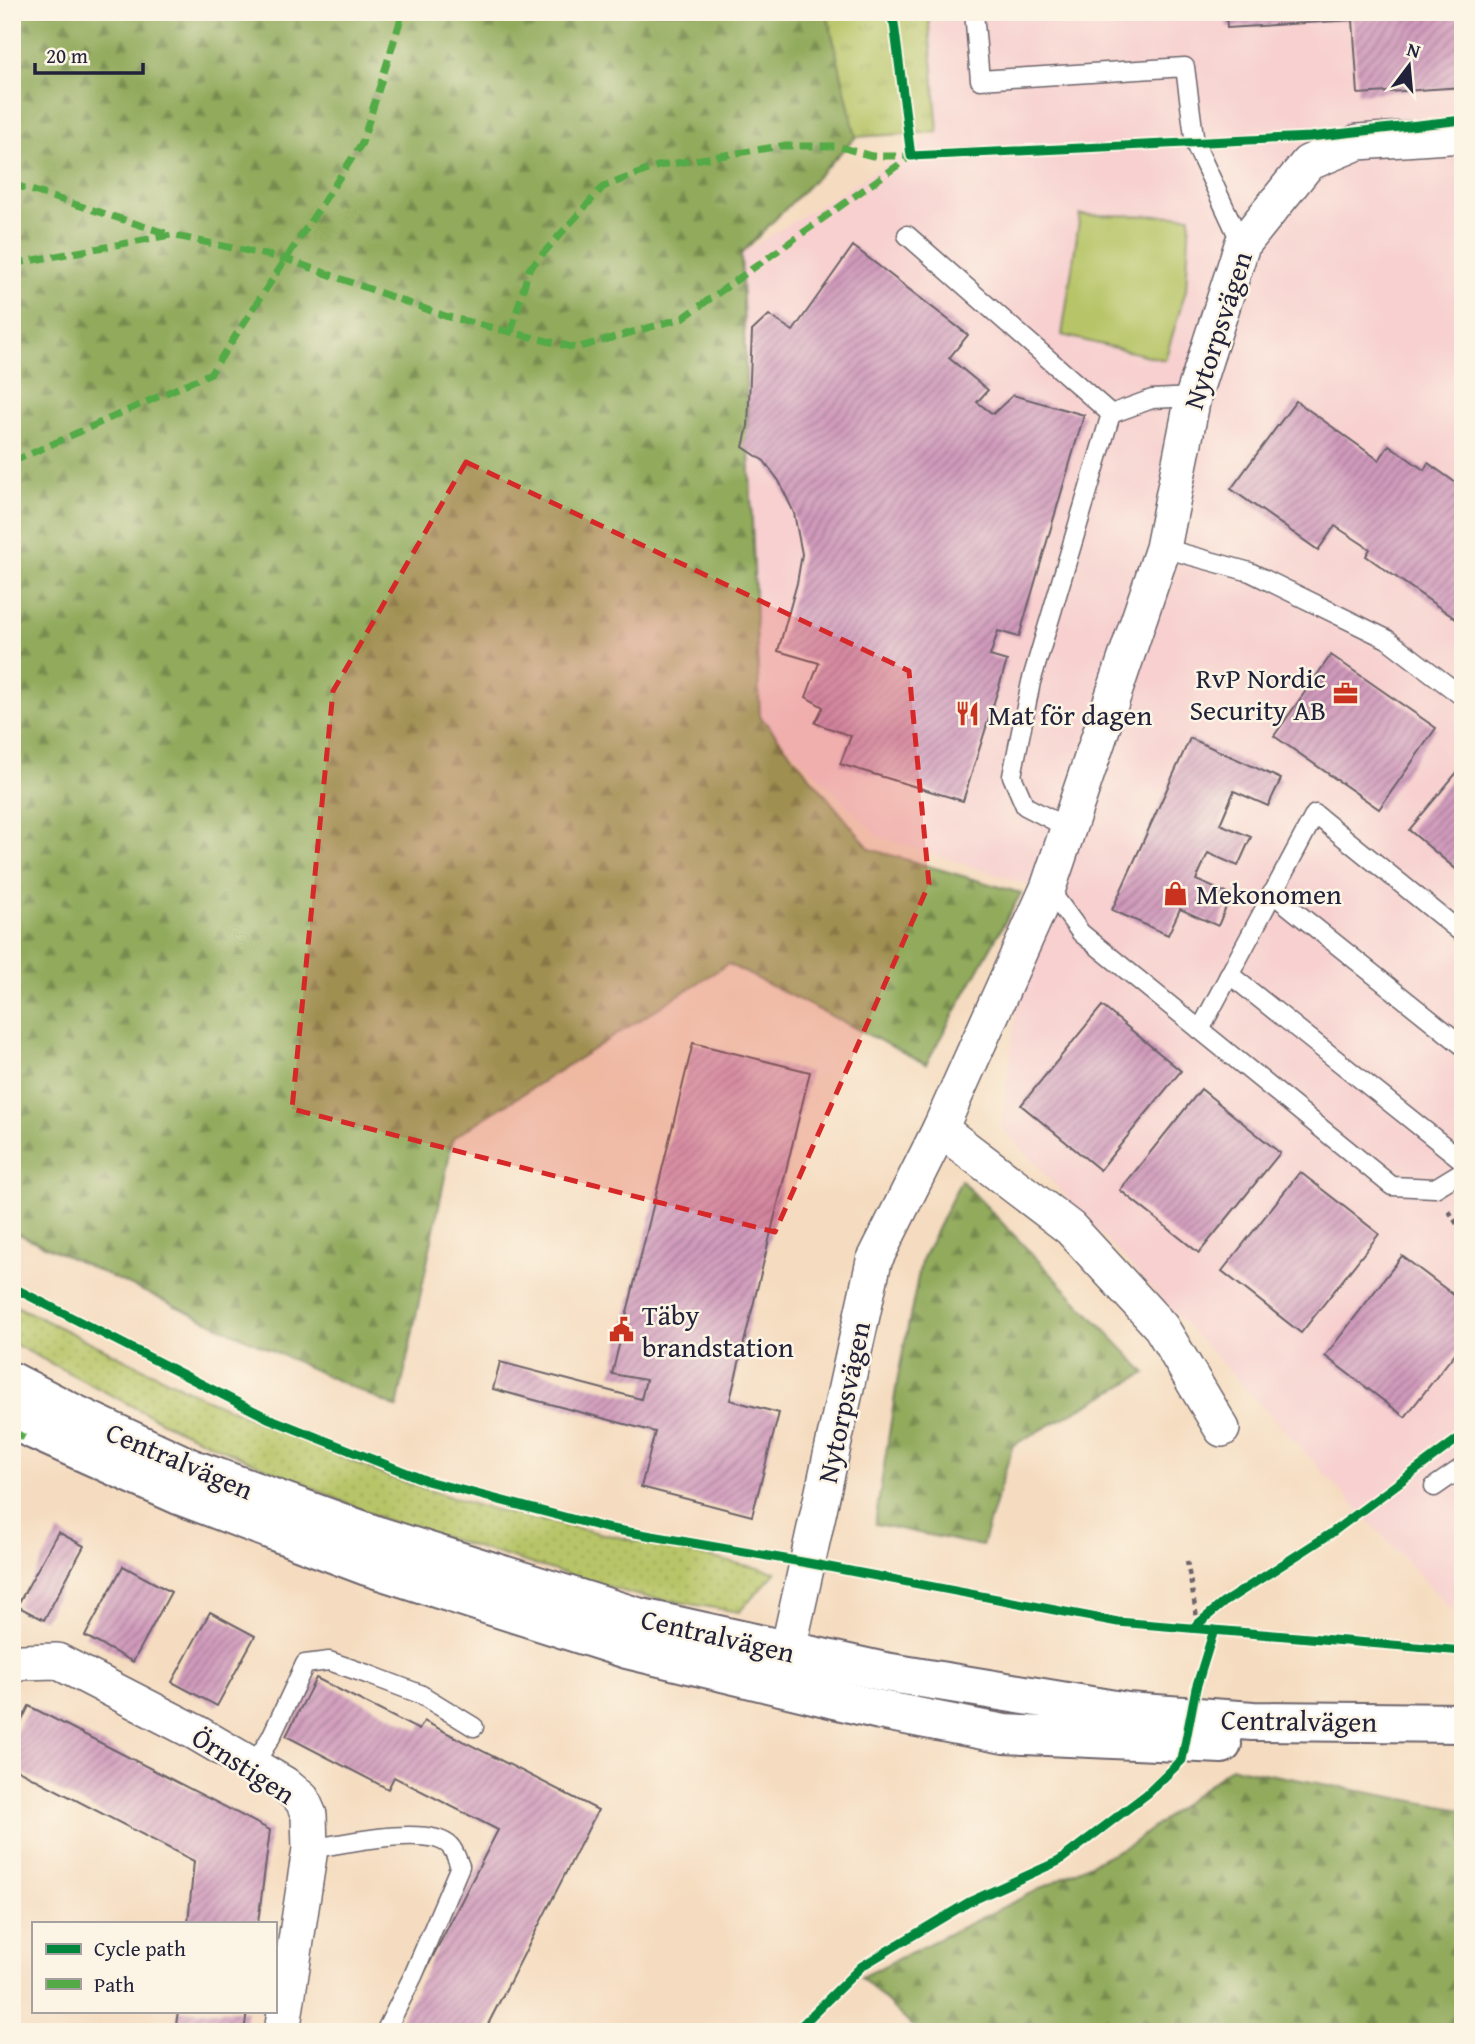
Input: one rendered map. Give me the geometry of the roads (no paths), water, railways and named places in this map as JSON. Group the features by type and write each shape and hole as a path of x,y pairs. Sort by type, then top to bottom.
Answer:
{"street":[{"name":"Nytorpsvägen","path":"779,1688 874,1261 940,1129 1048,888 1163,548 1193,397 1242,245 1308,163 1358,142 1463,135"},
{"path":"940,1129 1070,1228 1161,1327 1222,1429"},
{"name":"Centralvägen","path":"12,1382 190,1468 378,1536 638,1617 788,1651 1010,1695 1127,1712 1254,1721 1463,1723"},
{"name":"Centralvägen","path":"12,1420 179,1495 367,1566 626,1649 779,1688 1004,1734 1229,1745 1463,1749"},
{"name":"Örnstigen","path":"12,1666 21,1662 57,1661 195,1732 284,1784 302,1799 309,1815 310,1849 282,2032"}],"lane":[{"path":"974,12 979,80 1185,67 1195,144 1242,245"},
{"path":"907,235 1111,414"},
{"path":"1111,414 1152,399 1193,397"},
{"path":"1068,828 1025,806 1012,776 1031,682 1111,414"},
{"path":"1163,548 1250,572 1387,639 1463,697"},
{"path":"1200,1030 1315,814 1463,934"},
{"path":"1048,888 1082,933 1392,1186 1435,1188 1463,1171"},
{"path":"1272,893 1463,1046"},
{"path":"1229,974 1463,1161"},
{"path":"1434,1488 1463,1467"},
{"path":"253,1766 271,1737 305,1664 329,1661 367,1674 420,1694 474,1727"},
{"path":"310,1849 375,1839 435,1837 451,1847 460,1866 413,1976 385,2032"}],"place":[{"name":"RvP Nordic Security AB","path":"1346,693"},
{"name":"Mat för dagen","path":"968,714"},
{"name":"Mekonomen","path":"1176,893"},
{"name":"Täby brandstation","path":"622,1330"}]}
